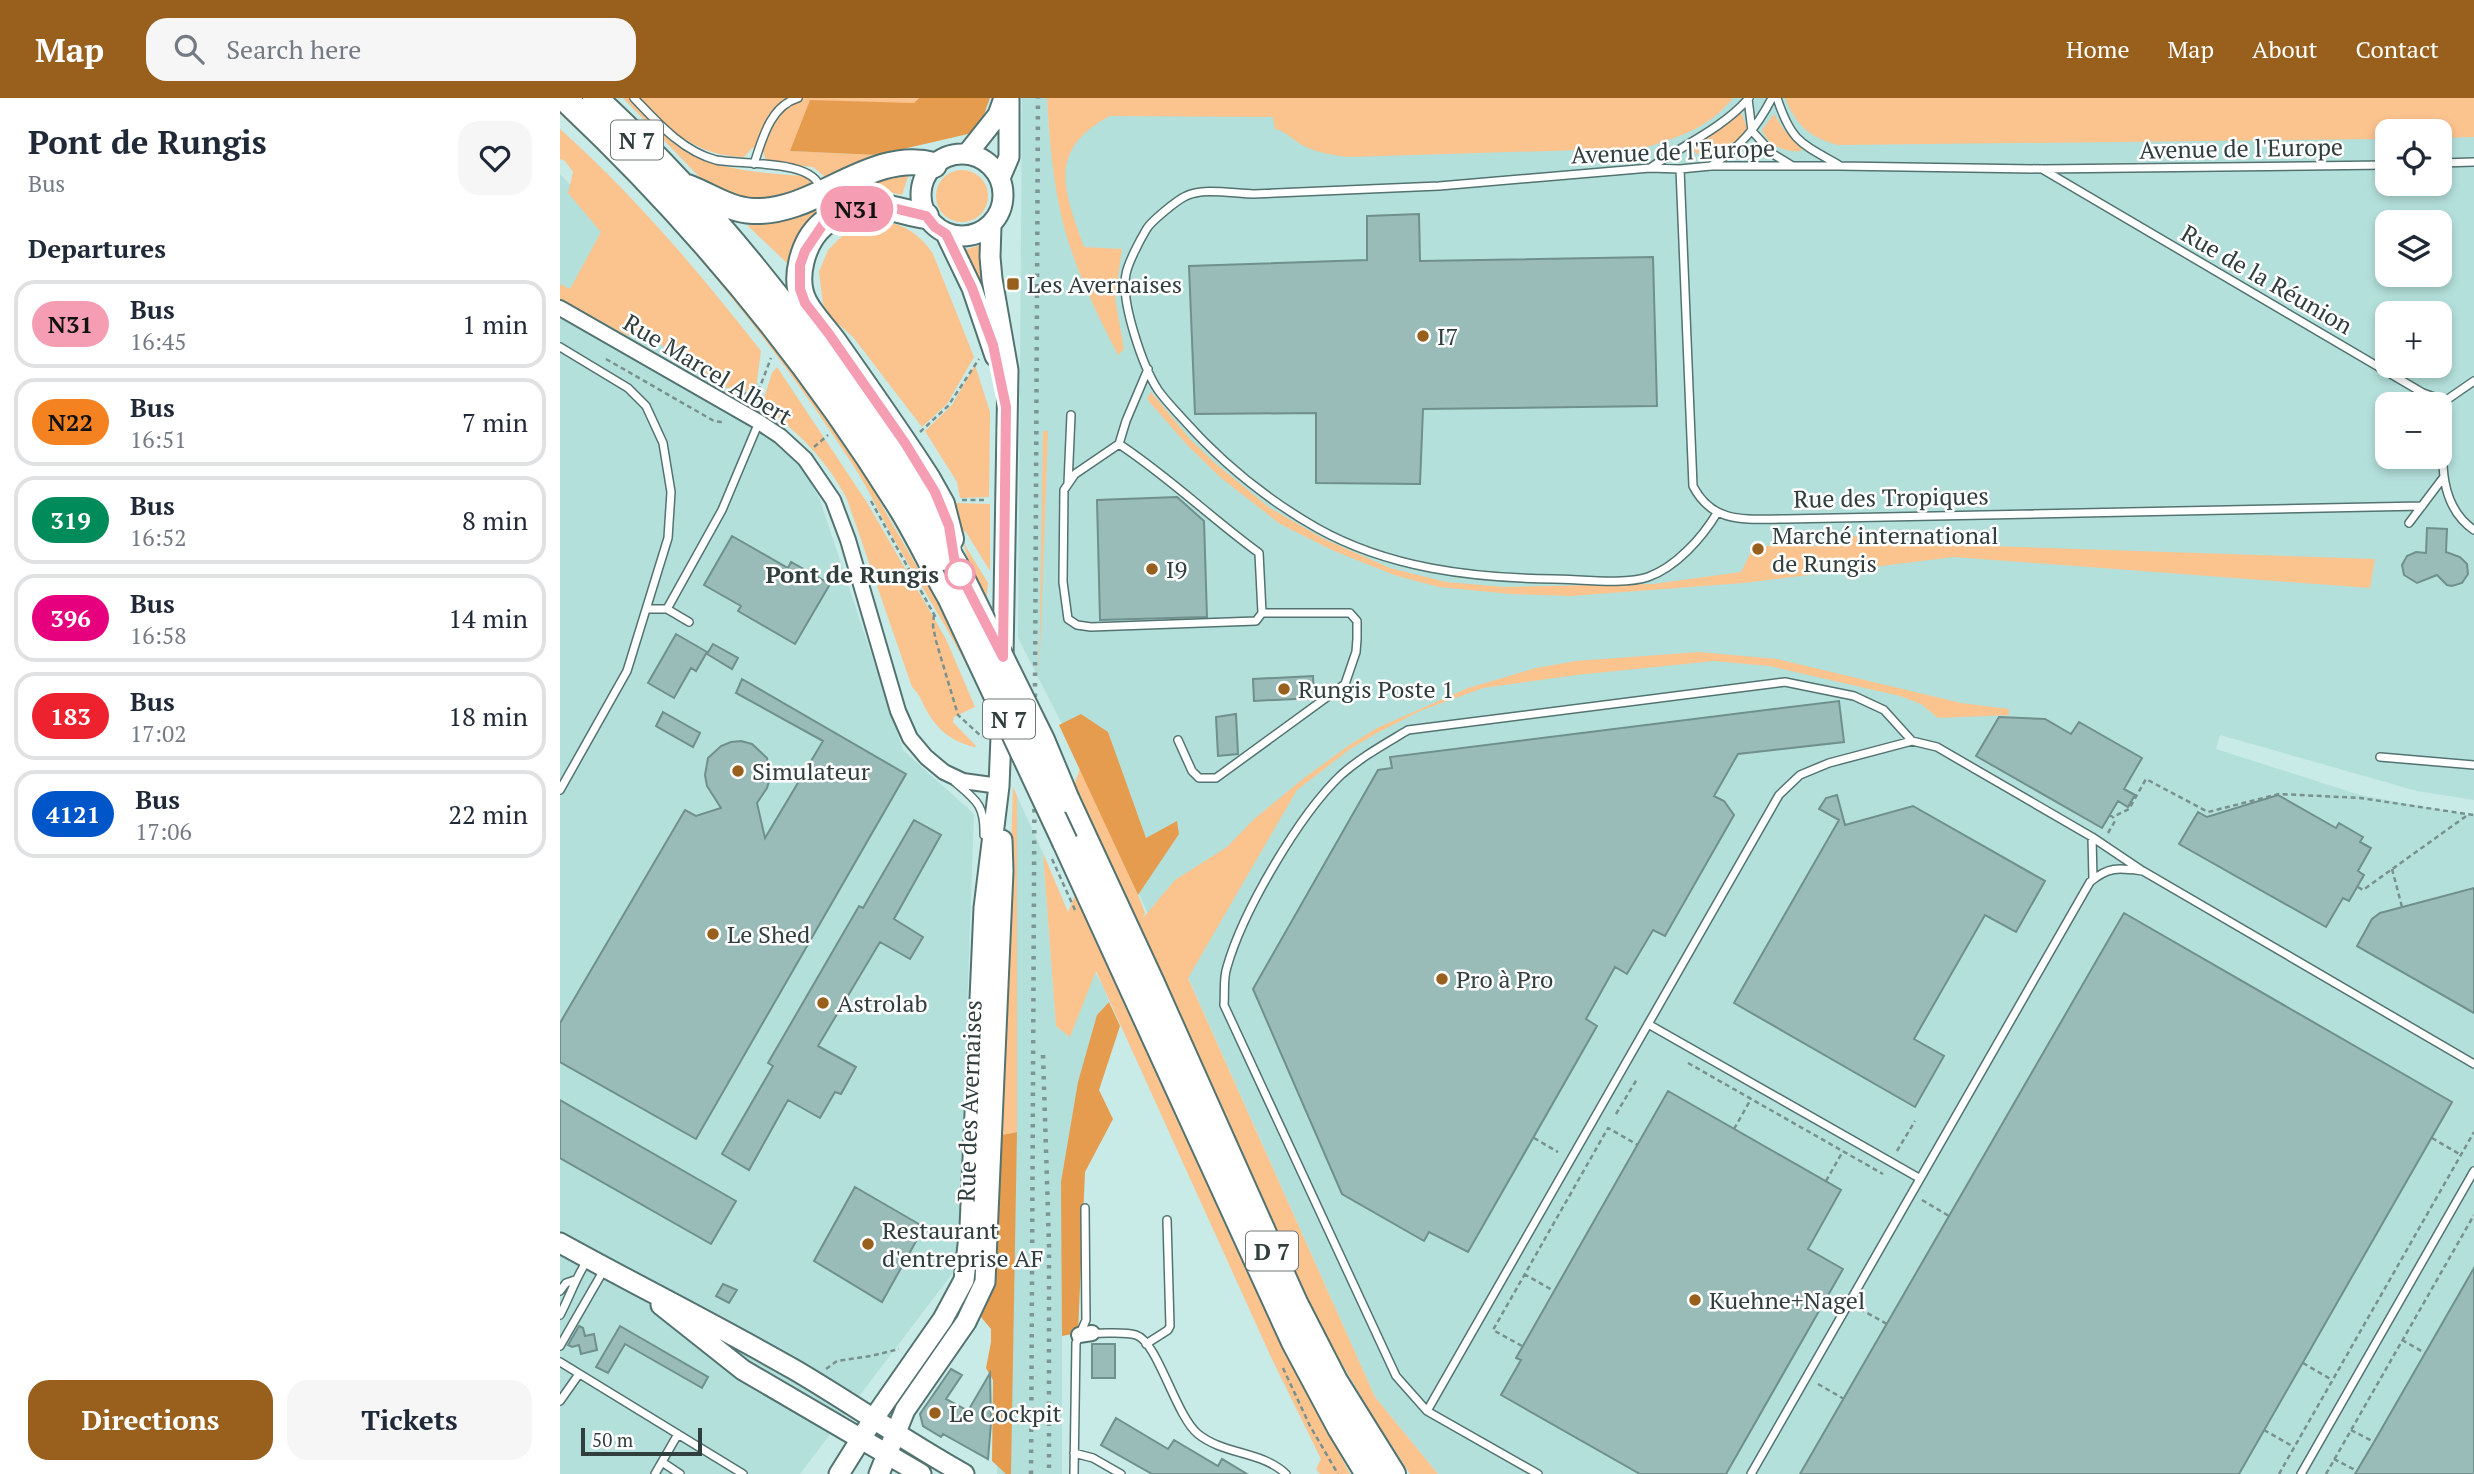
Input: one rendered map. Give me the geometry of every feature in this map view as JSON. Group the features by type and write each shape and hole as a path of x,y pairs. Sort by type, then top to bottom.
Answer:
{"highway":[{"name":"N 7","path":"564,98 683,217 777,330 902,509 942,606 1162,1030"},
{"name":"N 7","path":"595,98 725,235 824,358 916,495 955,564 1031,716 1162,1030"},
{"path":"678,184 729,206 750,211 774,210 901,163 918,161 934,165"},
{"path":"926,216 889,207 871,207 858,208 824,223 805,251 800,265 800,289 805,303 928,479 942,504 949,526 955,564"},
{"name":"D 7","path":"1162,1030 1294,1342 1368,1474"},
{"name":"D 7","path":"1162,1030 1294,1303 1335,1381 1393,1474"}],"main road":[{"path":"967,154 998,116 1004,98"},
{"path":"1000,178 1009,157 1009,98"},
{"path":"967,154 981,158 993,167 1004,191 1003,204 999,216 991,226 970,236 946,234 935,227 926,216 921,189 934,165 944,158 967,154"},
{"name":"Rue des Avernaises","path":"839,1474 874,1418 943,1319 964,1280 970,1227 984,907 1001,757 1008,370 992,279 991,226"},
{"name":"Rue des Avernaises","path":"946,234 972,288 993,345 1006,407"},
{"name":"Rue des Avernaises","path":"878,1474 905,1409 966,1322 985,1282 1003,871 999,786"},
{"path":"560,1243 728,1333 964,1474"},
{"path":"636,1285 743,1370 921,1474"},
{"path":"715,1349 728,1333"}],"street":[{"name":"Rue Marcel Albert","path":"560,308 759,422 780,436 805,459 833,500 848,540 898,711 910,738 926,757 944,772 963,781 999,786"}],"lane":[{"path":"634,98 662,127 690,148 715,160 792,168 811,174 819,183 821,193"},
{"path":"754,164 762,139 775,113 797,98"},
{"path":"1711,166 1735,151 1774,98"},
{"path":"1774,98 1785,124 1797,139 1839,166"},
{"path":"1749,99 1752,131 1773,154 1792,166"},
{"path":"1650,168 1675,150 1707,134 1736,113 1749,99"},
{"path":"2452,163 2474,162"},
{"name":"Avenue de l'Europe","path":"1717,513 1694,546 1662,570 1648,577 1631,580 1535,579 1443,571 1384,558 1318,529 1256,488 1211,450 1158,390 1139,352 1128,306 1126,274 1147,228 1187,195 1214,191 1225,194 1254,194 1439,186 1650,168 1711,166 2042,169 2375,165"},
{"path":"1679,169 1693,486 1700,500 1717,513"},
{"name":"Rue de la Réunion","path":"2042,169 2421,392"},
{"path":"560,347 628,388 646,406 663,443 671,492 668,538 627,671 560,790"},
{"path":"1119,444 1177,485 1216,521 1259,553 1262,613 1256,621 1091,627 1077,625 1068,619 1063,582 1064,490 1081,469 1119,444 1148,369"},
{"path":"2452,396 2474,381"},
{"path":"1068,484 1070,415"},
{"path":"667,609 722,510 759,422"},
{"path":"2443,469 2450,502 2474,530"},
{"path":"2409,523 2443,478"},
{"name":"Rue des Tropiques","path":"1717,513 1743,519 1786,519 2422,506"},
{"path":"647,609 667,609 690,622"},
{"path":"1178,740 1192,771 1199,778 1216,778 1345,684 1357,646 1357,621 1354,615 1262,613"},
{"path":"1538,1474 1427,1411 1395,1376 1224,1004 1226,969 1251,909 1303,819 1340,776 1369,753 1408,730 1785,682 1854,696 1884,710 1912,741"},
{"path":"1427,1411 1779,795 1800,775 1829,762 1912,741 1937,747 2474,1064"},
{"path":"2380,757 2474,765"},
{"path":"944,772 969,792 981,808 985,828 984,907"},
{"path":"2092,837 2094,879"},
{"path":"1751,1474 1919,1178 2094,879 2117,868 2143,871"},
{"path":"1648,1024 1919,1178"},
{"path":"2301,1474 2474,1171"},
{"path":"1085,1208 1086,1334"},
{"path":"1146,1344 1170,1326 1167,1220"},
{"path":"560,1291 566,1283 575,1280 597,1263"},
{"path":"560,1346 597,1263"},
{"path":"560,1315 575,1288 575,1280"},
{"path":"1074,1474 1076,1343 1086,1334 1133,1334 1140,1337 1158,1362 1181,1412 1196,1433 1218,1447 1270,1463 1286,1474"},
{"path":"560,1362 743,1474"},
{"path":"560,1401 579,1374"},
{"path":"655,1474 678,1434"},
{"path":"1074,1453 1093,1458 1121,1474"},
{"path":"662,1462 680,1474"}],"path":[{"path":"598,355 714,421 721,422 727,416"},
{"path":"756,400 773,355"},
{"path":"923,429 948,406 976,361"},
{"path":"738,398 740,395 758,392"},
{"path":"817,444 830,434"},
{"path":"866,493 942,606 938,620"},
{"path":"959,500 993,500"},
{"path":"942,606 933,626 958,715 1001,757"},
{"path":"2108,833 2115,821 2111,816 2129,809 2146,779 2208,812 2279,794 2360,798 2474,815"},
{"path":"2358,887 2363,890 2469,814"},
{"path":"2392,869 2402,907"},
{"path":"1688,1063 1883,1174"},
{"path":"1616,1114 1637,1079"},
{"path":"1734,1129 1751,1099"},
{"path":"1896,1154 1915,1121"},
{"path":"1522,1346 1493,1330 1524,1274 1608,1128 1637,1145"},
{"path":"2279,1474 2474,1132"},
{"path":"1534,1138 1558,1152"},
{"path":"2431,1138 2461,1155"},
{"path":"1826,1181 1843,1151"},
{"path":"1922,1200 1949,1216"},
{"path":"2326,1474 2474,1215"},
{"path":"2467,1227 2474,1231"},
{"path":"1524,1274 1554,1291"},
{"path":"1860,1309 1887,1324"},
{"path":"2402,1340 2425,1353"},
{"path":"833,1377 823,1370 837,1361 872,1356 898,1348 905,1352"},
{"path":"2303,1363 2332,1380"},
{"path":"1818,1384 1844,1399"},
{"path":"2264,1430 2294,1447"},
{"path":"2351,1430 2374,1442"},
{"path":"2334,1459 2357,1471"}],"shaded area":[{"path":"623,98 919,98 914,103 790,151 877,155 826,178 813,167 767,163 762,149 752,148 744,157 734,157 691,143 674,132 669,139 683,150 716,164 750,171 804,176 810,180 811,187 771,206 715,193"},
{"path":"919,98 990,98 982,120 968,134 877,155 790,151 810,100 914,103"},
{"path":"1022,98 1047,98 1049,134 1059,98 2474,98 2474,800 2417,791 2220,735 2216,749 2360,795 2474,816 2474,1474 1438,1474 1375,1397 1166,928 1160,942 1084,767 1018,638"},
{"path":"1047,98 1733,98 1704,124 1644,148 1348,157 1304,146 1275,129 1273,117 1110,116 1090,129 1076,143 1068,158 1065,173 1071,208 1084,247 1122,249 1115,298 1124,349 1118,355 1083,282 1063,224 1053,165"},
{"path":"1785,98 2474,98 2474,137 2452,138 2452,119 2375,119 2375,139 1838,145 1811,134 1794,116"},
{"path":"560,103 748,307 857,458 982,679 978,688 857,472 820,415 716,279 641,194 560,114"},
{"path":"1741,112 1747,128 1737,141 1717,154 1702,155 1694,152 1695,146"},
{"path":"1774,114 1801,151 1789,151 1768,140 1762,130"},
{"path":"560,129 614,181 665,236 761,351 756,388 736,393 654,340 626,335 560,299 560,284 570,289 601,232 568,193 573,172 565,161 560,159"},
{"path":"962,170 972,172 980,178 986,186 986,206 980,214 972,220 962,222 952,220 944,214 938,206 936,196 938,186 944,178 952,172"},
{"path":"560,174 758,383 820,500 903,750 974,814 958,1266 800,1474 560,1474"},
{"path":"909,174 902,195 877,189 852,192 824,207 803,228 790,266 747,225 880,176"},
{"path":"870,221 890,222 906,228 927,246 933,254 974,357 947,404 922,427 853,337 829,316 823,304 819,272 828,250 847,231"},
{"path":"980,245 985,299 961,251"},
{"path":"975,365 990,412 989,497 960,498 957,482 925,431 952,405"},
{"path":"777,367 866,501 946,639 975,707 954,717 953,722 975,747 953,739 941,730 912,687 847,499 839,484 810,447 762,404 772,373"},
{"path":"1151,392 1190,439 1270,508 1324,539 1390,568 1446,582 1504,587 1653,584 1741,572 1754,546 1838,546 1844,535 1928,544 2375,559 2370,588 1954,557 1743,583 1571,596 1439,587 1397,576 1364,563 1280,524 1220,477 1187,445 1147,399"},
{"path":"1043,431 1048,431 1039,682"},
{"path":"956,503 990,504 990,571 966,532 960,528"},
{"path":"963,542 988,583 986,603 974,579"},
{"path":"1699,652 1777,659 1961,703 2009,709 2009,715 1938,718 1921,704 1900,696 1769,666 1714,661 1576,675 1483,688 1420,711 1377,733 1350,749 1297,790 1188,978 1375,1397 1438,1474 1410,1474 1305,1301 1072,790 1080,769 1138,895 1145,913 1143,918 1175,880 1227,847 1254,819 1304,778 1377,728 1468,688 1536,668 1576,661"},
{"path":"1081,714 1108,732 1146,838 1177,821 1179,834 1138,895 1059,725"},
{"path":"1013,787 1017,796 1017,1132 1002,1135"},
{"path":"1017,796 1043,853 1056,1026 1070,1036 1095,972 1109,1002 1097,1015 1062,1208 1062,1474 997,1474 1017,1132"},
{"path":"1043,853 1068,912 1076,893 1300,1378 1350,1474 1320,1474 1316,1469 1321,1459 1271,1357 1096,971 1070,1037 1056,1026"},
{"path":"1109,1002 1120,1026 1099,1090 1113,1119 1085,1172 1078,1333 1062,1336 1061,1182 1078,1082 1097,1015"},
{"path":"1017,1132 1011,1474 1006,1474 992,1461 993,1380 986,1368 991,1329 981,1317 996,1277 1002,1135"}],"building":[{"name":"I7","path":"1419,214 1420,261 1653,257 1657,406 1423,409 1420,484 1316,483 1316,413 1195,414 1189,266 1367,260 1367,216"},
{"name":"I9","path":"1177,497 1204,521 1207,617 1100,620 1097,500"},
{"path":"2427,528 2447,529 2446,552 2460,557 2467,564 2468,574 2462,583 2447,585 2437,575 2417,583 2404,575 2402,565 2407,556 2416,552 2426,553"},
{"path":"732,536 788,568 791,562 830,584 795,644 738,611 741,606 704,585"},
{"path":"676,634 707,652 696,671 691,668 674,698 648,683"},
{"path":"713,644 738,658 732,669 707,654"},
{"name":"Rungis Poste 1","path":"1313,676 1314,698 1254,701 1253,679"},
{"name":"Le Shed","path":"742,679 906,774 696,1139 560,1062 560,1023 685,810 696,816 721,808 707,786 705,775 708,758 721,746 741,741 752,744 767,758 770,778 757,803 765,838 823,741 736,693"},
{"name":"Pro à Pro","path":"1839,701 1844,742 1738,754 1714,796 1724,801 1734,815 1665,936 1653,930 1627,974 1615,967 1586,1019 1597,1026 1468,1252 1429,1232 1424,1241 1342,1194 1253,989 1378,770 1392,768 1390,757"},
{"path":"663,712 700,733 693,747 656,726"},
{"path":"1236,714 1238,754 1218,756 1216,717"},
{"path":"1999,717 2045,719 2071,734 2079,722 2142,758 2124,789 2135,795 2128,807 2118,801 2102,828 1976,756"},
{"path":"1837,795 1845,825 1913,806 2045,881 2016,932 1985,915 1914,1039 1944,1056 1915,1107 1734,1003 1839,820 1819,809 1826,798"},
{"path":"2278,795 2336,828 2339,823 2363,837 2360,842 2371,848 2358,871 2364,875 2349,901 2343,898 2326,927 2179,844 2198,812 2207,817"},
{"name":"Astrolab","path":"914,820 941,835 894,919 923,937 910,959 880,942 818,1046 856,1067 841,1094 835,1092 820,1118 788,1100 749,1170 722,1154 773,1066 768,1063 859,906 863,908"},
{"path":"2474,888 2474,1013 2357,946 2372,919 2380,913"},
{"path":"2124,913 2452,1102 2239,1474 1800,1474"},
{"name":"Kuehne+Nagel","path":"1668,1091 1841,1190 1808,1249 1843,1269 1726,1474 1640,1474 1501,1395 1521,1360 1516,1358"},
{"path":"560,1100 736,1201 711,1244 560,1158"},
{"path":"855,1187 924,1227 882,1302 814,1261"},
{"path":"2474,1268 2474,1474 2355,1474 2374,1442"},
{"path":"723,1284 737,1290 729,1303 716,1296"},
{"path":"579,1326 583,1328 585,1336 594,1334 597,1350 581,1354 579,1345 568,1345"},
{"path":"620,1326 708,1377 702,1388 625,1344 608,1373 596,1367"},
{"path":"1092,1344 1115,1344 1115,1378 1092,1378"},
{"path":"951,1369 962,1375 946,1399 968,1411 990,1373 991,1423 988,1459 923,1426 920,1414"},
{"path":"1116,1418 1168,1449 1174,1440 1218,1466 1222,1459 1247,1474 1152,1474 1101,1445"}],"railway":[{"path":"1031,1474 1038,98"},
{"path":"1043,1055 1049,1245 1049,1474"}],"bus line":[{"name":"N31","path":"889,207 926,216 935,227 946,234 972,288 993,345 1006,407 1003,657 955,564 949,526 942,504 905,443 805,303 800,289 800,265 818,230 824,223 858,208 889,207"}],"place":[{"name":"Les Avernaises","path":"1013,284"},
{"name":"I7","path":"1423,336"},
{"name":"Marché international de Rungis","path":"1758,549"},
{"name":"I9","path":"1152,569"},
{"name":"Pont de Rungis","path":"960,574"},
{"name":"Rungis Poste 1","path":"1284,689"},
{"name":"Simulateur","path":"738,771"},
{"name":"Le Shed","path":"713,934"},
{"name":"Pro à Pro","path":"1442,979"},
{"name":"Astrolab","path":"823,1003"},
{"name":"Restaurant d'entreprise AF","path":"868,1244"},
{"name":"Kuehne+Nagel","path":"1695,1300"},
{"name":"Le Cockpit","path":"935,1413"}]}
